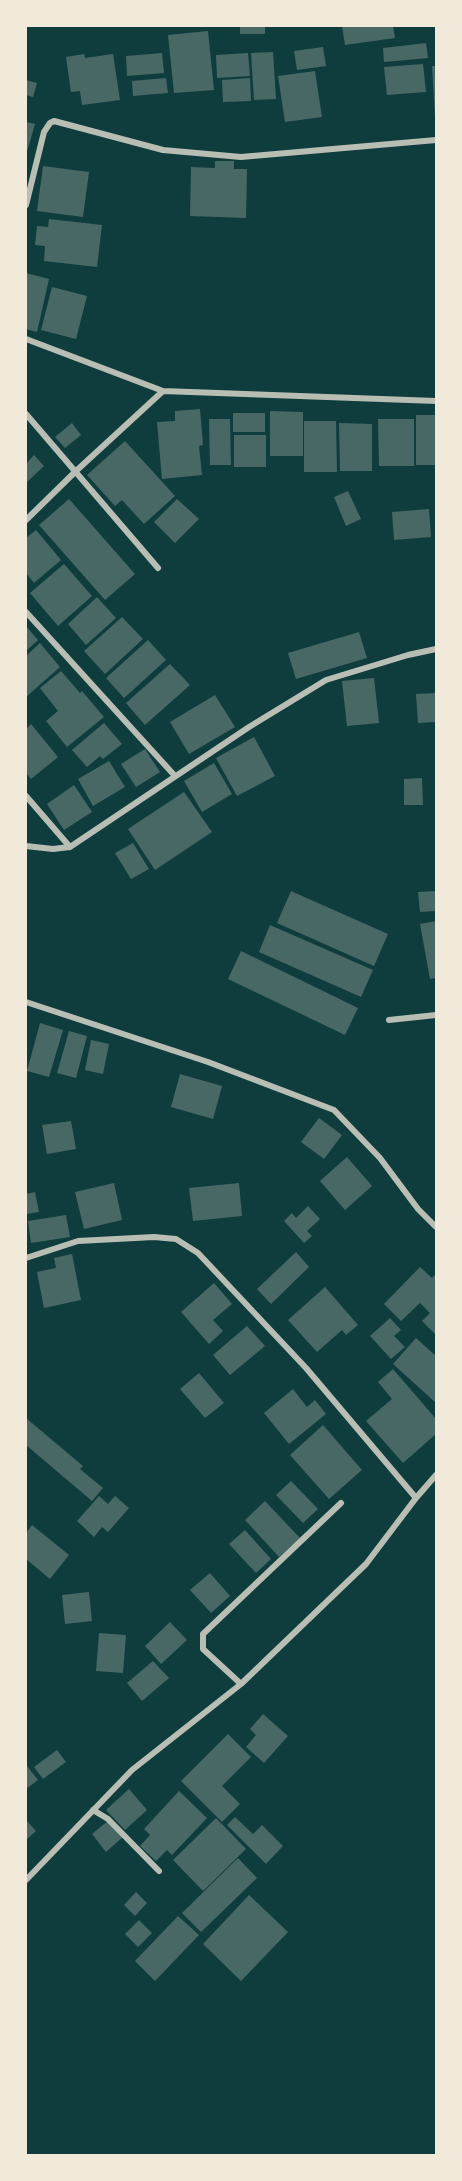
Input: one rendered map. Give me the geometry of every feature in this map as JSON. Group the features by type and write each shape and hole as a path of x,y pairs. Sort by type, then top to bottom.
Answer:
{"street":[{"path":"26,205 44,132 54,121 163,150 241,157 436,140"},
{"path":"26,339 163,392 436,401"},
{"path":"26,520 163,392"},
{"path":"26,414 158,568"},
{"path":"26,612 175,776"},
{"path":"26,846 53,849 70,847 175,776 326,680 408,655 436,649"},
{"path":"26,796 70,847"},
{"path":"26,1002 208,1062 334,1110 380,1158 417,1209 436,1227"},
{"path":"389,1020 436,1016"},
{"path":"26,1258 78,1241 154,1237 176,1239 198,1252 306,1368 416,1498"},
{"path":"26,1880 132,1770 241,1684 366,1564 436,1475"},
{"path":"241,1684 203,1649 203,1634 340,1503"},
{"path":"93,1810 108,1819 159,1871"}],"building":[{"path":"240,26 265,26 265,34 240,34"},
{"path":"342,26 393,26 395,38 345,45"},
{"path":"208,31 214,90 174,93 168,35"},
{"path":"426,43 428,58 384,62 383,48"},
{"path":"323,47 326,66 297,70 294,51"},
{"path":"273,52 276,99 254,100 251,53"},
{"path":"162,53 164,73 127,76 126,56"},
{"path":"248,53 250,76 217,78 216,55"},
{"path":"84,54 85,58 113,54 120,100 82,105 80,91 71,92 66,57"},
{"path":"423,64 426,92 387,95 384,67"},
{"path":"432,66 436,66 436,117 435,117"},
{"path":"315,71 322,117 285,122 278,76"},
{"path":"166,78 168,93 133,96 132,81"},
{"path":"250,78 251,101 223,102 222,80"},
{"path":"26,80 37,83 33,97 26,95"},
{"path":"26,122 35,124 26,155"},
{"path":"215,161 234,161 234,169 247,169 246,218 190,216 191,167 215,168"},
{"path":"43,166 89,172 83,217 37,211"},
{"path":"49,219 102,225 97,267 44,261 45,246 35,245 37,226 48,227"},
{"path":"26,273 49,279 37,332 26,329"},
{"path":"52,287 87,296 76,339 41,330"},
{"path":"200,409 203,445 199,446 202,475 162,479 157,422 175,421 175,411"},
{"path":"270,411 303,412 303,456 270,456"},
{"path":"233,413 265,413 265,432 233,432"},
{"path":"416,415 436,415 436,465 416,465"},
{"path":"209,419 230,419 231,465 210,465"},
{"path":"378,419 414,419 414,466 379,466"},
{"path":"304,421 336,421 337,472 304,472"},
{"path":"72,423 81,435 65,448 55,437"},
{"path":"339,423 372,424 372,471 340,471"},
{"path":"234,435 266,435 266,467 234,467"},
{"path":"125,441 175,496 144,524 122,500 115,506 87,475"},
{"path":"34,455 44,466 26,483 26,464"},
{"path":"348,491 361,519 346,526 334,497"},
{"path":"69,499 135,574 105,600 39,525"},
{"path":"177,499 199,519 175,543 154,522"},
{"path":"429,509 431,537 394,540 392,512"},
{"path":"36,530 61,560 34,583 26,573 26,538"},
{"path":"64,564 92,596 58,626 30,593"},
{"path":"97,597 116,618 86,645 68,624"},
{"path":"122,617 143,639 105,674 84,651"},
{"path":"26,626 38,640 26,651"},
{"path":"359,632 367,658 296,679 288,653"},
{"path":"148,640 166,660 124,698 106,678"},
{"path":"40,643 60,667 26,697 26,656"},
{"path":"170,664 190,685 145,725 126,703"},
{"path":"61,671 104,717 67,747 46,721 58,711 40,688"},
{"path":"374,678 379,723 347,726 342,681"},
{"path":"436,693 436,722 418,723 416,694"},
{"path":"215,695 235,727 189,754 170,722"},
{"path":"104,723 122,744 103,759 100,756 87,767 72,750"},
{"path":"31,724 58,757 31,779 26,773 26,729"},
{"path":"254,737 275,776 237,796 216,758"},
{"path":"145,749 160,772 136,787 121,764"},
{"path":"109,761 125,787 93,806 78,779"},
{"path":"214,763 232,794 202,812 184,781"},
{"path":"422,778 423,805 404,805 404,779"},
{"path":"74,785 92,812 64,830 47,804"},
{"path":"184,792 212,832 155,870 128,829"},
{"path":"133,843 149,869 131,879 115,853"},
{"path":"291,891 388,934 374,966 277,923"},
{"path":"436,891 436,911 420,912 418,892"},
{"path":"436,921 436,978 430,979 420,924"},
{"path":"270,925 373,970 361,997 259,952"},
{"path":"241,951 358,1008 345,1035 228,979"},
{"path":"40,1023 63,1030 49,1077 27,1071"},
{"path":"69,1031 87,1036 76,1078 57,1073"},
{"path":"91,1040 109,1044 103,1074 85,1070"},
{"path":"180,1074 222,1086 213,1119 171,1107"},
{"path":"319,1118 342,1135 324,1159 301,1142"},
{"path":"71,1121 76,1149 47,1154 42,1125"},
{"path":"347,1157 372,1186 345,1210 320,1181"},
{"path":"114,1183 122,1220 84,1229 75,1192"},
{"path":"239,1183 242,1216 193,1221 189,1188"},
{"path":"35,1192 39,1212 26,1214 26,1194"},
{"path":"308,1206 320,1219 307,1231 312,1236 304,1243 284,1221 292,1213 296,1218"},
{"path":"66,1215 70,1237 31,1243 28,1221"},
{"path":"296,1252 309,1267 271,1304 257,1289"},
{"path":"72,1254 81,1300 44,1308 37,1272 56,1268 54,1258"},
{"path":"420,1267 432,1278 436,1274 436,1335 422,1321 430,1313 420,1303 401,1321 384,1304"},
{"path":"214,1283 232,1304 213,1320 223,1331 209,1344 181,1312"},
{"path":"325,1287 358,1325 346,1335 342,1330 317,1352 288,1320"},
{"path":"390,1318 401,1330 394,1336 405,1347 391,1359 370,1336"},
{"path":"247,1326 265,1346 230,1375 213,1355"},
{"path":"416,1338 436,1356 436,1403 393,1364"},
{"path":"393,1369 436,1419 436,1434 403,1463 366,1421 392,1399 378,1382"},
{"path":"199,1373 224,1403 205,1418 180,1389"},
{"path":"293,1389 307,1407 315,1400 326,1414 289,1444 264,1413"},
{"path":"26,1418 83,1466 80,1469 103,1488 92,1501 26,1445"},
{"path":"323,1425 362,1470 329,1499 290,1455"},
{"path":"291,1481 318,1509 303,1523 276,1495"},
{"path":"99,1496 108,1504 115,1496 129,1508 108,1532 102,1527 94,1537 77,1521"},
{"path":"265,1501 300,1538 279,1557 245,1520"},
{"path":"32,1525 69,1555 50,1579 26,1559 26,1533"},
{"path":"245,1530 271,1559 256,1573 229,1544"},
{"path":"210,1573 230,1596 211,1613 190,1590"},
{"path":"89,1592 92,1621 65,1624 62,1595"},
{"path":"170,1622 187,1640 161,1664 145,1646"},
{"path":"99,1633 126,1635 123,1673 96,1671"},
{"path":"153,1661 169,1678 142,1701 127,1683"},
{"path":"263,1714 288,1736 264,1763 246,1747 256,1735 250,1729"},
{"path":"228,1734 251,1757 222,1786 240,1804 222,1822 181,1781"},
{"path":"57,1750 66,1762 43,1779 34,1767"},
{"path":"26,1767 38,1780 26,1789"},
{"path":"129,1789 147,1810 125,1830 106,1810"},
{"path":"179,1791 207,1818 172,1855 167,1850 156,1861 140,1846 150,1835 144,1829"},
{"path":"235,1817 253,1834 262,1825 283,1846 266,1864 227,1825"},
{"path":"216,1818 246,1849 203,1891 173,1860"},
{"path":"26,1820 36,1831 26,1840"},
{"path":"109,1820 123,1837 106,1852 92,1834"},
{"path":"238,1858 257,1878 201,1932 182,1913"},
{"path":"136,1892 147,1903 135,1916 124,1905"},
{"path":"249,1895 288,1932 241,1981 203,1944"},
{"path":"178,1916 199,1935 155,1981 135,1961"},
{"path":"139,1920 152,1933 138,1947 125,1934"}]}
